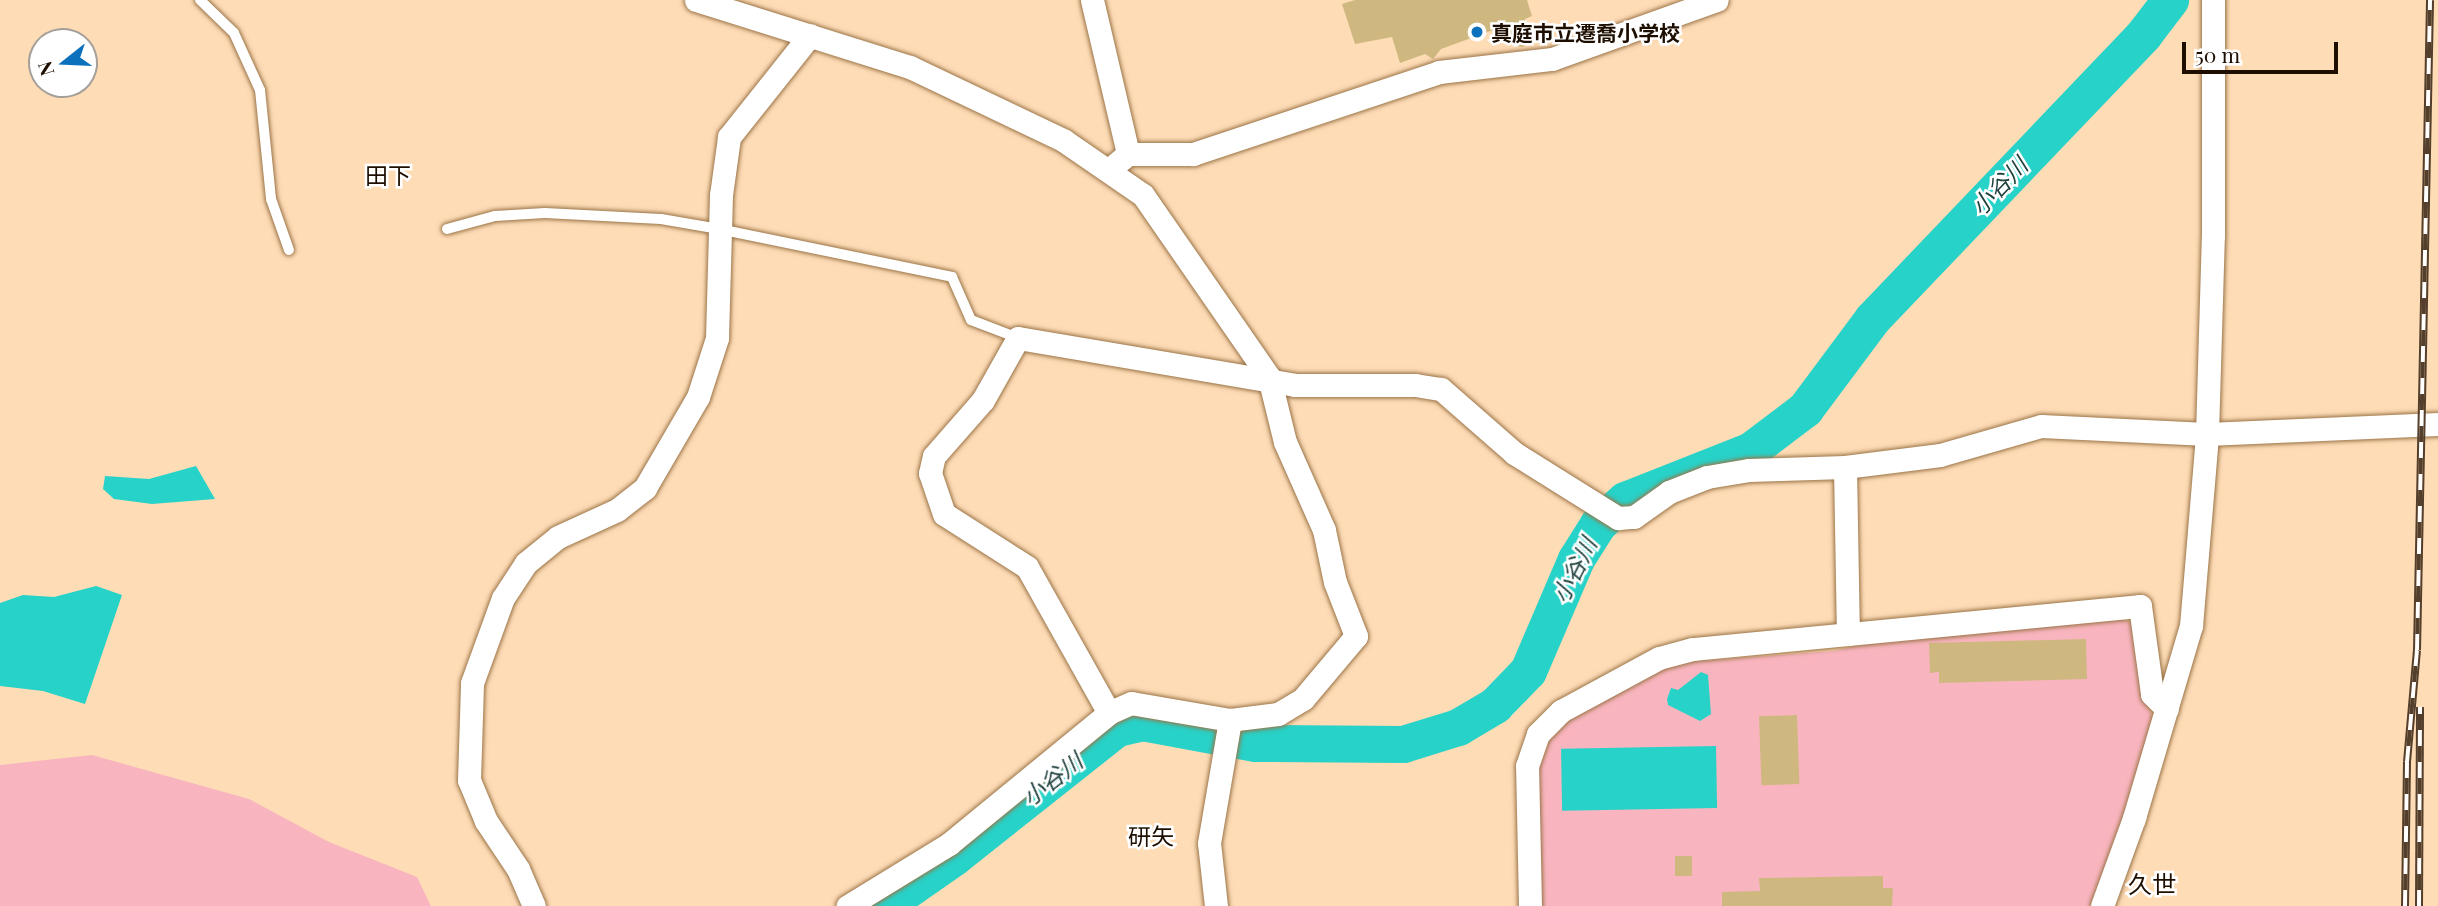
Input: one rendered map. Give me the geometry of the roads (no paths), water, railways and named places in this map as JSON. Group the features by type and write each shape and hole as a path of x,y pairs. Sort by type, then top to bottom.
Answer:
{"street":[{"path":"696,0 910,67 1063,140 1110,169 1143,195 1269,377 1285,442 1324,530 1335,582 1356,636 1303,699 1278,714 1230,720 1131,703 1109,713 949,844 848,906"},
{"path":"1092,0 1128,154"},
{"path":"1110,169 1128,154 1193,154 1439,72 1552,59 1717,0"},
{"path":"2102,906 2167,709 2191,626 2207,434 2213,236 2213,0"},
{"path":"534,906 518,869 486,821 469,780 472,683 503,598 526,563 558,537 617,510 645,488 698,397 717,338 719,229 729,137 810,35"},
{"path":"1109,713 1027,567 944,514 930,473 934,456 983,400 1018,338 1269,377 1295,385 1415,385 1441,389 1514,453 1591,505 1618,518 1634,517 1669,492 1707,477 1749,470 1845,467 1940,455 2040,426 2207,434 2438,424"},
{"path":"1845,467 1848,634"},
{"path":"1530,906 1527,766 1538,734 1561,710 1659,658 1693,649 2140,606 2152,694 2167,709"},
{"path":"1216,906 1209,844 1230,720"}],"lane":[{"path":"200,0 234,33 260,90 271,199 289,250"},
{"path":"447,229 495,216 545,213 661,219 719,229 952,277 971,320 1018,338"}],"water":[{"path":"196,466 215,499 152,504 114,499 103,489 105,476 149,479"},
{"path":"96,586 122,595 85,704 43,691 0,686 0,603 23,595 54,597"},
{"path":"1701,672 1708,675 1711,714 1700,721 1668,705 1667,699 1671,688 1678,690"},
{"path":"1716,746 1717,808 1562,811 1561,749"}],"waterway":[{"name":"小谷川","path":"884,906 954,857 1117,728 1142,722 1255,743 1403,744 1458,727 1495,705 1528,671 1576,559 1598,524 1625,500 1751,450 1805,409 1872,319 2144,34 2170,0"}],"railway":[{"path":"2405,906 2407,762 2417,650 2430,0"},
{"path":"2419,906 2420,707"}],"place":[{"name":"真庭市立遷喬小学校","path":"1477,32"}],"district":[{"name":"田下","path":"388,175"},
{"name":"研矢","path":"1151,836"},
{"name":"久世","path":"2152,884"}]}
